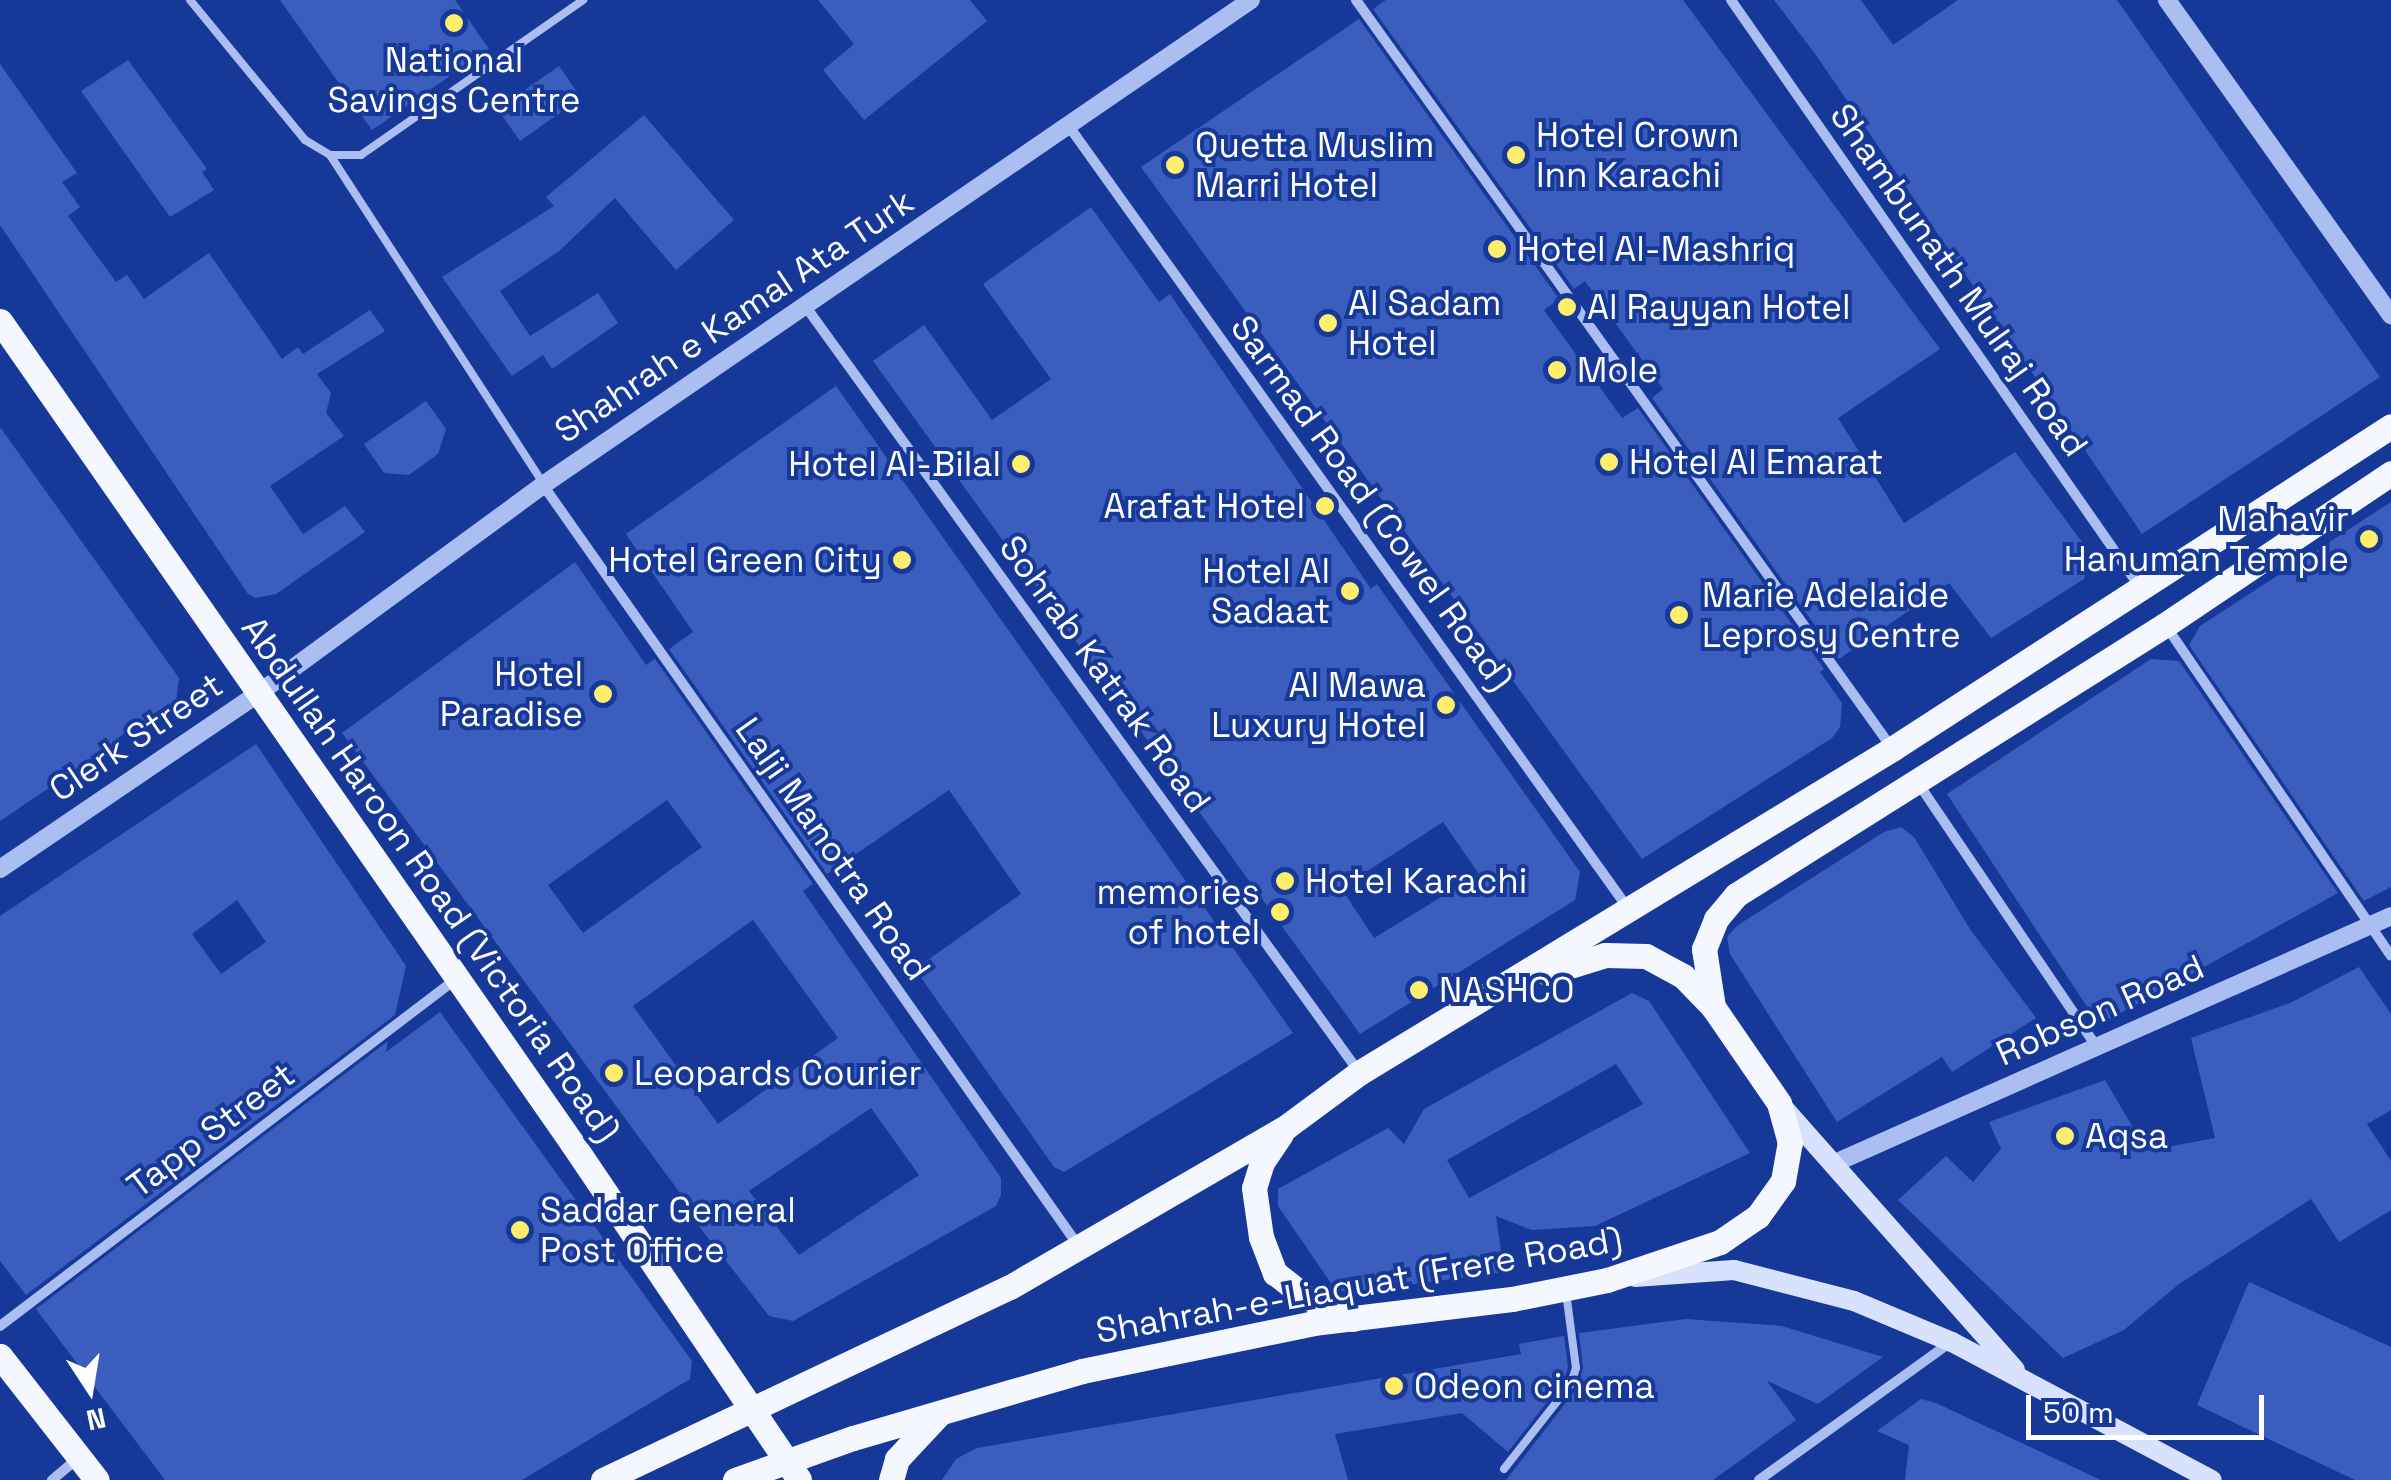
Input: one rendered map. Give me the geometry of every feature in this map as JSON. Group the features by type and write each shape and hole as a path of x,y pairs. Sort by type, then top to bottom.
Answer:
{"main road":[{"name":"Abdullah Haroon Road (Victoria Road)","path":"0,321 572,1143 792,1471"},
{"path":"604,1480 1010,1287 1077,1244 1286,1127 1359,1073 1630,912 1892,749 2142,591 2391,426"},
{"name":"Shahrah-e-Liaquat (Frere Road)","path":"735,1480 792,1471 942,1411 1082,1371 1353,1318 1607,1280 1720,1242 1758,1216 1783,1181 1790,1143 1779,1103 1713,1006 1704,949 1716,919 1736,895 2165,625 2391,473"},
{"path":"1451,1016 1556,970 1605,955 1646,956 1683,976 1713,1006"},
{"path":"1779,1103 2030,1386"},
{"path":"1286,1127 1262,1162 1254,1188 1261,1236 1275,1272 1304,1296 1353,1318"},
{"path":"1607,1280 1734,1270 1854,1301 1952,1342 2212,1480"},
{"path":"0,1356 97,1480"},
{"path":"891,1480 897,1459 942,1411"}],"street":[{"name":"Shahrah e Kamal Ata Turk","path":"259,693 543,485 1251,0"},
{"path":"1356,0 1892,749"},
{"name":"Shambunath Mulraj Road","path":"1731,0 2142,591"},
{"path":"2167,0 2391,315"},
{"name":"Sarmad Road (Cowel Road)","path":"1068,125 1630,912"},
{"name":"Sohrab Katrak Road","path":"806,307 1359,1073"},
{"name":"Lalji Manotra Road","path":"543,485 1077,1244"},
{"path":"2165,625 2391,956"},
{"name":"Clerk Street","path":"0,869 259,693"},
{"path":"1918,783 2097,1048"},
{"name":"Robson Road","path":"1835,1163 2391,916"},
{"name":"Tapp Street","path":"0,1326 456,979"},
{"path":"1759,1480 1952,1342"},
{"path":"52,1480 79,1457"}],"lane":[{"path":"190,0 305,140 330,155 543,485"},
{"path":"330,155 361,154 583,0"},
{"path":"1504,1469 1560,1404 1576,1368 1565,1288"}],"building":[{"path":"280,0 455,0 489,49 372,130"},
{"path":"818,0 970,0 987,21 864,120 823,70 854,44"},
{"path":"1386,0 1683,0 1940,349 1838,418 1904,523 2015,452 2091,554 2084,579 1991,638 1949,583 1839,659 1652,398 1663,389 1585,281 1574,289 1373,9"},
{"path":"1774,0 1861,0 1893,45 1958,0 2117,0 2380,377 2142,534 1816,55"},
{"path":"1359,19 1559,299 1544,310 1622,418 1638,408 1824,669 1820,672 1842,703 1840,727 1832,738 1642,859 1141,167"},
{"path":"128,60 207,169 202,172 214,190 170,217 81,91"},
{"path":"0,64 77,173 62,182 80,207 68,216 116,282 127,275 144,299 209,253 282,359 298,347 303,354 370,310 385,331 317,374 331,393 326,413 344,436 270,486 303,534 345,506 365,532 276,594 255,598 248,594 0,225"},
{"path":"559,66 581,98 520,141 498,109"},
{"path":"644,115 734,220 676,270 615,198 559,251 500,291 530,336 598,293 618,323 552,369 543,355 512,376 442,277 554,206 546,197"},
{"path":"1091,207 1159,302 1170,294 1371,589 1377,584 1580,872 1575,900 1360,1034 873,361 924,325 992,420 1051,379 983,284","holes":["1443,822 1479,874 1374,938 1341,888"]},
{"path":"836,386 1293,1033 1064,1172 1054,1167 915,969 1021,894 949,790 827,874 669,649 693,632 626,534"},
{"path":"426,401 446,429 438,454 409,475 384,473 364,444"},
{"path":"0,427 179,678 176,702 0,821"},
{"path":"2391,502 2391,887 2364,901 2189,645 2200,626"},
{"path":"575,562 646,665 655,659 813,884 803,891 1001,1178 996,1206 793,1321 769,1316 698,1225 702,1223 342,733","holes":["667,800 702,847 583,933 548,885","753,920 838,1038 718,1124 633,1006","871,1108 919,1175 799,1255 749,1191"]},
{"path":"2151,659 2179,661 2338,893 2099,1025 1947,794"},
{"path":"256,744 406,966 395,1015 26,1295 0,1261 0,916","holes":["237,900 266,942 221,974 192,934"]},
{"path":"1901,827 1914,837 1970,929 2036,1018 1952,1072 1942,1057 1837,1122 1730,954 1727,937 1738,925 1884,832"},
{"path":"2359,967 2391,1014 2391,1110 2367,1124 2391,1161 2391,1210 2339,1242 2311,1199 2179,1284 2124,1330 2063,1358 1898,1200 1946,1156 1973,1182 2001,1149 1989,1122 2105,1080 2131,1124 2140,1152 2215,1138 2191,1038 2290,1003"},
{"path":"1632,993 1649,1001 1750,1153 1595,1226 1532,1230 1496,1216 1504,1272 1347,1293 1333,1286 1278,1206 1278,1189 1388,1128 1404,1144 1424,1109","holes":["1616,1064 1643,1104 1469,1198 1447,1160"]},
{"path":"440,1012 692,1361 690,1379 522,1480 165,1480 36,1309 388,1041 386,1052"},
{"path":"2249,1282 2391,1347 2391,1480 2355,1480 2197,1405"},
{"path":"1686,1319 1782,1326 1883,1357 1818,1404 1767,1381 1796,1420 1713,1480 1506,1480 1578,1387 1583,1368 1579,1333"},
{"path":"1564,1336 1568,1367 1564,1380 1508,1452 1462,1413 1335,1434 1348,1480 942,1480 956,1459 977,1448 1521,1354 1519,1344"},
{"path":"1921,1399 2101,1480 1905,1480 1909,1445 1877,1431"}],"place":[{"name":"National Savings Centre","path":"454,23"},
{"name":"Hotel Crown Inn Karachi","path":"1516,155"},
{"name":"Quetta Muslim Marri Hotel","path":"1175,165"},
{"name":"Hotel Al-Mashriq","path":"1497,249"},
{"name":"Al Rayyan Hotel","path":"1567,307"},
{"name":"Al Sadam Hotel","path":"1328,323"},
{"name":"Mole","path":"1557,370"},
{"name":"Hotel Al Emarat","path":"1609,462"},
{"name":"Hotel Al-Bilal","path":"1021,464"},
{"name":"Arafat Hotel","path":"1325,506"},
{"name":"Mahavir Hanuman Temple","path":"2369,539"},
{"name":"Hotel Green City","path":"902,560"},
{"name":"Hotel Al Sadaat","path":"1350,591"},
{"name":"Marie Adelaide Leprosy Centre","path":"1679,615"},
{"name":"Hotel Paradise","path":"603,694"},
{"name":"Al Mawa Luxury Hotel","path":"1446,705"},
{"name":"Hotel Karachi","path":"1285,881"},
{"name":"memories of hotel","path":"1280,912"},
{"name":"NASHCO","path":"1419,990"},
{"name":"Leopards Courier","path":"614,1073"},
{"name":"Aqsa","path":"2065,1136"},
{"name":"Saddar General Post Office","path":"520,1230"},
{"name":"Odeon cinema","path":"1394,1386"}]}
